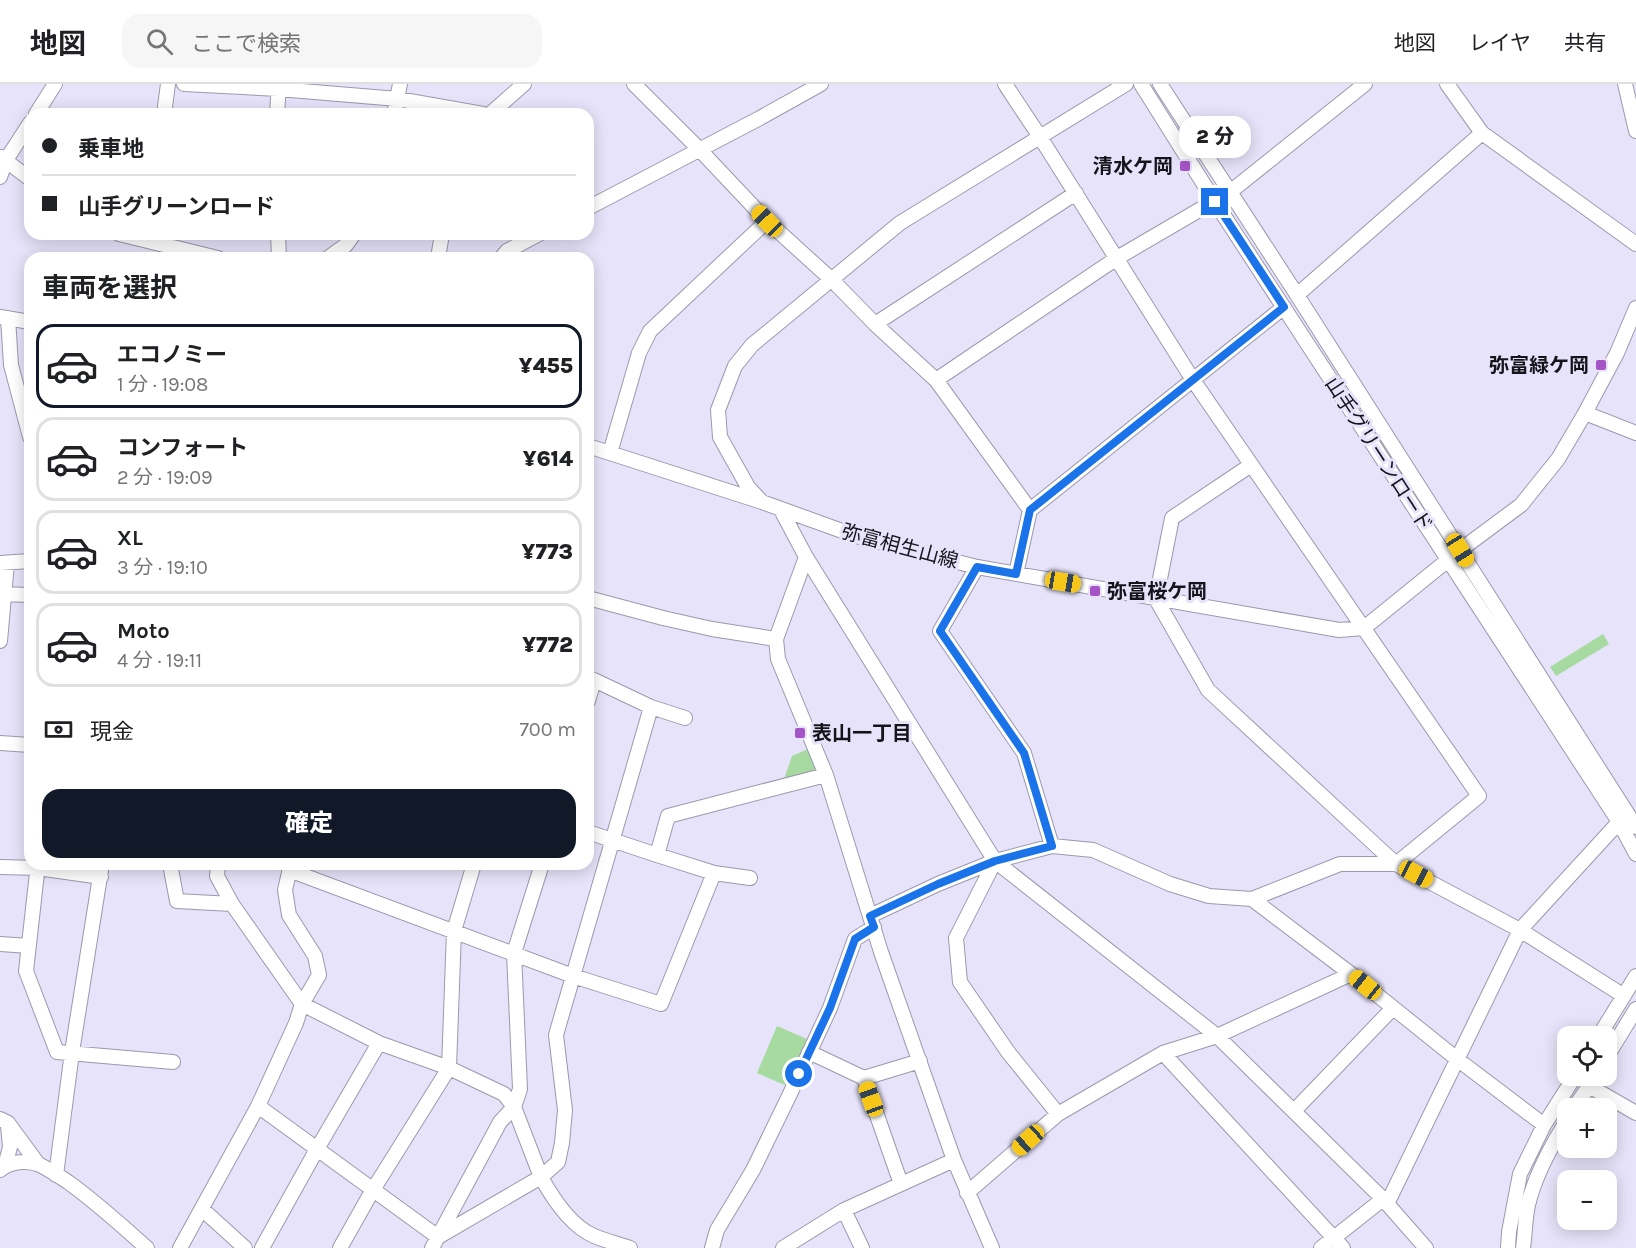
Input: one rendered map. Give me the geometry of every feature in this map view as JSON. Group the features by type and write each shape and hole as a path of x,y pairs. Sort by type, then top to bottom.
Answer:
{"street":[{"path":"40,108 55,84"},
{"path":"165,108 168,84"},
{"path":"184,84 279,86 398,99 449,108"},
{"path":"396,108 400,84"},
{"path":"496,108 524,84"},
{"path":"634,84 767,221 936,380 1030,510"},
{"path":"594,205 821,84"},
{"path":"712,1248 717,1230 753,1170 830,1008 855,939 872,922 938,884 995,861 1052,846 1093,850 1170,884 1209,896 1252,899 1340,864 1396,864 1479,796 1193,380 1005,84"},
{"path":"762,502 748,487 720,437 718,410 735,366 752,345 900,223 1126,84"},
{"name":"山手グリーンロード","path":"1141,84 1215,202 1619,822 1636,854"},
{"name":"山手グリーンロード","path":"1160,84 1636,827"},
{"path":"936,380 1117,258 1230,192 1365,84"},
{"path":"1447,84 1482,133 1636,244"},
{"path":"1625,84 1632,98 1636,131"},
{"path":"277,108 279,86"},
{"path":"0,177 3,158 24,131"},
{"path":"1297,295 1482,133"},
{"path":"3,158 24,174"},
{"path":"875,324 1076,194"},
{"path":"610,453 639,353 650,331 767,221"},
{"path":"154,240 197,252"},
{"path":"506,252 528,240"},
{"path":"1016,574 1030,510 1284,307"},
{"path":"1364,628 1447,560 1521,505 1558,459 1585,413 1617,353 1636,308"},
{"path":"24,321 4,318 5,343 24,415"},
{"path":"1585,413 1636,433"},
{"name":"弥富相生山線","path":"594,448 762,502 856,536 977,567 1339,630 1364,628"},
{"path":"1251,465 1172,518 1156,598 1208,690 1396,864 1520,930 1624,996"},
{"path":"781,510 806,557 995,861 1217,1036 1385,1201 1421,1246"},
{"path":"806,557 776,639 778,658 825,776 881,952 954,1160 992,1248"},
{"path":"0,641 3,563 24,561"},
{"path":"977,567 940,631 1024,753 1052,846"},
{"path":"2,594 24,595"},
{"path":"594,600 682,622 776,639"},
{"path":"594,680 651,707 685,718"},
{"path":"435,1242 541,1178 558,1162 565,1110 556,1035 651,707"},
{"path":"0,743 24,745"},
{"path":"657,855 668,816 825,776"},
{"path":"1321,1248 1339,1243 1385,1201 1520,930 1619,822"},
{"path":"594,834 714,873 750,878"},
{"path":"995,861 956,938 960,982 1008,1052 1058,1114"},
{"path":"0,867 24,866"},
{"path":"38,870 26,971 57,1052 172,1062"},
{"path":"56,1175 72,1052 101,870"},
{"path":"171,870 177,901 232,904"},
{"path":"218,870 217,876 232,904 302,1004 379,1043 449,1068 504,1094 514,1107 541,1178 573,1223 593,1236 630,1248"},
{"path":"180,1248 258,1106 297,1023 302,1004 319,975 315,956 289,915 285,890 289,870"},
{"path":"298,870 573,976 661,1004 714,873"},
{"path":"340,1248 373,1190 449,1068 454,931 472,870"},
{"path":"435,1242 501,1122 514,1107 519,1089 514,953 540,870"},
{"path":"1252,899 1544,1125"},
{"path":"0,944 29,946"},
{"path":"968,1194 1058,1114 1163,1053 1217,1036 1351,974"},
{"path":"1605,1026 1636,976"},
{"path":"1294,1112 1393,1008"},
{"path":"1617,1040 1636,1009"},
{"path":"262,1248 379,1043"},
{"path":"809,1052 864,1078 920,1061"},
{"path":"1163,1053 1339,1243"},
{"path":"864,1078 901,1184"},
{"path":"1509,1248 1509,1232 1520,1174 1544,1125 1569,1086"},
{"path":"1599,1086 1636,1113"},
{"path":"258,1106 373,1190 435,1242"},
{"path":"4,1121 38,1164 90,1198 147,1248"},
{"path":"2,1168 10,1147 4,1121"},
{"path":"1523,1248 1527,1207 1534,1183 1557,1137"},
{"path":"783,1248 844,1210 954,1160"},
{"path":"2,1168 21,1161 38,1164"},
{"path":"202,1209 245,1248"},
{"path":"844,1210 862,1248"}],"green space":[{"path":"1603,634 1609,644 1556,676 1550,667"},
{"path":"810,748 820,773 783,782 792,756"},
{"path":"777,1026 807,1039 787,1086 757,1073"}],"place":[{"name":"清水ケ岡","path":"1185,166"},
{"name":"弥富緑ケ岡","path":"1601,365"},
{"name":"弥富桜ケ岡","path":"1095,591"},
{"name":"表山一丁目","path":"800,733"}],"route":[{"path":"799,1074 830,1008 855,939 874,927 870,916 938,884 995,861 1052,846 1024,753 940,631 977,567 1016,574 1030,510 1284,307 1215,202"}]}
